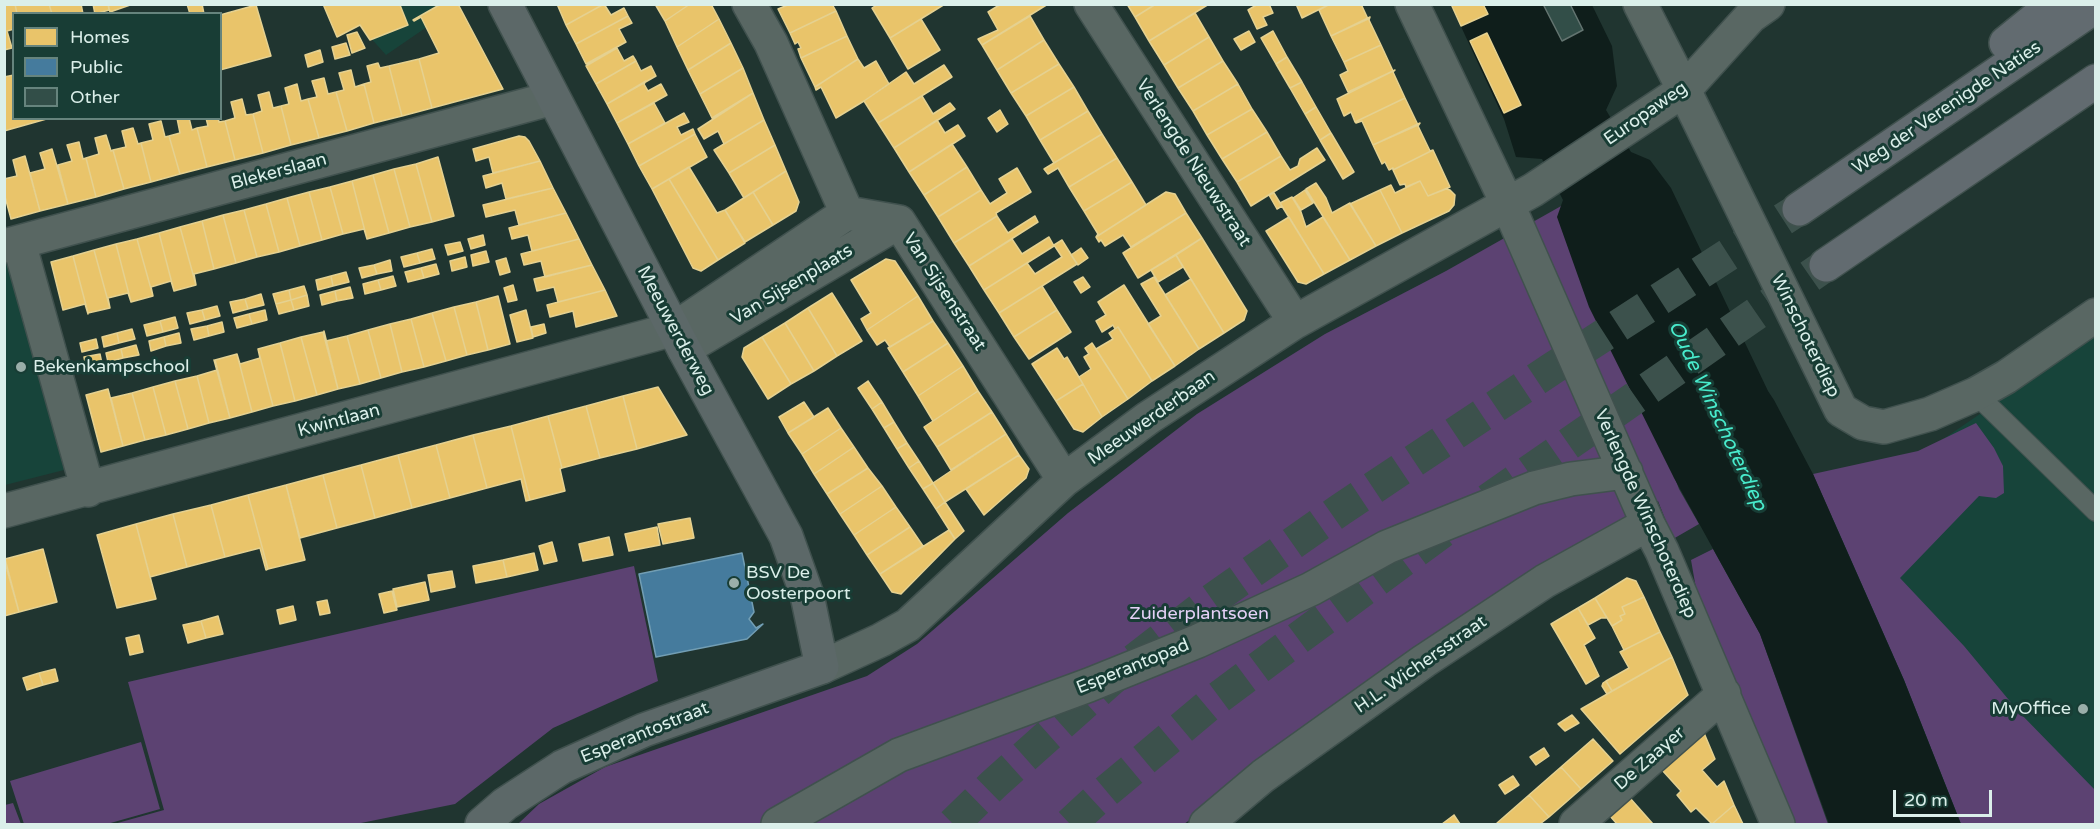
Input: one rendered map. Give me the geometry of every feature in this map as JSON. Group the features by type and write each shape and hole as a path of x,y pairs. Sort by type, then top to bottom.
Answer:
{"highway":[{"name":"Weg der Verenigde Naties","path":"2054,4 1798,209 2096,6"},
{"path":"1826,265 2096,81"}],"street":[{"name":"Meeuwerderweg","path":"505,4 679,339 786,536 807,595 822,667"},
{"path":"749,4 771,43 847,213"},
{"name":"Verlengde Nieuwstraat","path":"1091,4 1295,322"},
{"path":"1412,4 1521,198"},
{"name":"Winschoterdiep","path":"1640,4 1841,410 1863,423 1884,427 1930,414 1976,394 2015,372 2096,315"},
{"name":"Europaweg","path":"1521,198 1684,90 1751,16 1768,4"},
{"name":"Blekerslaan","path":"12,244 553,98"},
{"name":"Meeuwerderbaan","path":"822,667 908,625 1064,480 1148,418 1295,322 1521,198"},
{"name":"Verlengde Winschoterdiep","path":"1521,198 1626,472 1724,694 1778,825"},
{"name":"Van Sijsenstraat","path":"847,213 899,222 1064,480"},
{"name":"Van Sijsenplaats","path":"679,339 847,213"},
{"name":"Van Sijsenplaats","path":"679,339 899,222"},
{"path":"12,244 88,490"},
{"name":"Kwintlaan","path":"4,511 679,339"},
{"name":"Esperantopad","path":"778,825 899,754 1089,685 1198,641 1311,589 1406,539 1534,488 1571,479 1626,472"},
{"name":"H.L. Wichersstraat","path":"1206,825 1263,777 1424,661 1545,582 1648,524"},
{"name":"Esperantostraat","path":"482,825 505,804 562,767 644,730 822,667"},
{"name":"De Zaayer","path":"1576,825 1724,694"}],"lane":[{"path":"1976,394 2096,511"}],"shaded area":[{"path":"341,5 459,5 386,55"},
{"name":"Bekenkampschool","path":"10,263 64,470 5,485 4,264"},
{"path":"2095,335 2095,824 1923,824 1786,547"}],"green space":[{"name":"Zuiderplantsoen","path":"1570,201 1679,489 1699,524 1673,539 1658,501 1551,565 1184,824 518,824 539,804 605,767 867,676 917,644 1068,513 1197,414 1325,334 1446,271"},
{"path":"1976,423 1994,448 2003,466 2004,493 1996,498 1979,496 1900,578 1964,646 2018,711 2095,790 2095,824 1961,824 1904,680 1813,474 1918,451"},
{"path":"1713,549 1760,634 1828,824 1795,824 1698,600 1691,560"},
{"path":"634,566 658,681 553,728 455,804 356,824 114,824 164,810 128,682"},
{"path":"141,742 160,809 107,824 24,824 10,781"},
{"path":"13,803 21,824 5,824 5,805"}],"water":[{"name":"Oude Winschoterdiep","path":"1451,5 1592,5 1612,46 1617,86 1606,110 1631,152 1650,160 1671,188 1768,391 1813,474 1904,680 1961,824 1829,824 1760,634 1674,478 1589,307 1557,217 1563,200 1542,159 1516,157 1504,119"}],"building: Homes":[{"path":"4,4 15,4 17,12 12,12 12,30 7,31 12,48 4,50"},
{"path":"15,4 49,4 51,12 17,12"},
{"path":"49,4 81,4 83,12 51,12"},
{"path":"93,4 108,4 109,10 95,12"},
{"path":"108,4 133,4 110,12"},
{"path":"187,4 202,4 204,12 189,12"},
{"path":"323,4 402,4 400,5 408,25 370,40 360,25 337,37"},
{"path":"441,4 458,4 503,89 432,108 419,59 439,53 421,17 413,20"},
{"path":"557,4 604,4 566,25"},
{"path":"604,4 611,15 624,8 628,16 576,44 566,25"},
{"path":"655,4 690,4 665,21"},
{"path":"690,4 711,4 719,19 677,47 665,21"},
{"path":"790,4 832,4 836,11 790,33 778,9"},
{"path":"878,4 945,4 890,38 872,8"},
{"path":"1001,4 1048,4 982,45 978,39 998,30 988,12"},
{"path":"1127,4 1156,4 1135,17"},
{"path":"1156,4 1209,4 1149,41 1135,17"},
{"path":"1258,4 1269,4 1273,13 1263,17 1267,25 1257,29 1248,10"},
{"path":"1296,4 1330,4 1302,18"},
{"path":"1330,4 1361,4 1368,19 1331,36 1319,10"},
{"path":"1451,4 1483,4 1488,14 1461,26"},
{"path":"256,5 271,56 222,69 222,14"},
{"path":"836,11 847,36 801,58 798,49 801,48 798,42 795,44 790,33"},
{"path":"1195,13 1209,37 1164,65 1149,41"},
{"path":"628,16 632,23 619,29 626,42 586,64 576,44"},
{"path":"1030,16 1044,40 997,70 982,45"},
{"path":"1370,17 1369,20 1381,45 1344,62 1331,36"},
{"path":"719,19 731,43 688,70 677,47"},
{"path":"921,19 940,50 908,69 890,38"},
{"path":"1249,31 1255,42 1241,50 1234,39"},
{"path":"1273,31 1287,57 1276,64 1261,38"},
{"path":"357,32 365,48 352,53 347,35"},
{"path":"1487,33 1521,105 1504,113 1470,41"},
{"path":"847,36 858,59 815,87 801,58"},
{"path":"1209,37 1223,61 1178,88 1164,65"},
{"path":"1044,40 1059,64 1011,93 997,70"},
{"path":"346,43 350,55 335,59 332,47"},
{"path":"731,43 743,68 700,94 688,70"},
{"path":"1381,45 1393,71 1348,92 1340,75 1348,71 1344,62"},
{"path":"617,48 624,61 633,56 636,61 596,84 586,66"},
{"path":"320,50 323,62 308,67 305,55"},
{"path":"1287,57 1302,82 1290,88 1276,64"},
{"path":"419,59 432,108 402,116 389,66"},
{"path":"858,59 864,68 876,61 889,84 836,118 821,87 816,90 815,87"},
{"path":"636,61 641,71 651,66 656,76 607,104 596,84"},
{"path":"1223,61 1238,84 1193,111 1178,88"},
{"path":"378,63 380,68 389,66 402,116 374,123 364,84 371,82 367,66"},
{"path":"1059,64 1074,87 1026,116 1011,93"},
{"path":"944,65 952,77 878,123 864,101 906,72 914,84"},
{"path":"743,68 753,93 712,118 700,94"},
{"path":"351,70 355,87 364,84 374,123 347,131 336,92 344,90 339,73"},
{"path":"1395,70 1393,72 1405,98 1355,122 1351,112 1344,116 1337,99"},
{"path":"12,75 12,120 43,120 4,131 4,77"},
{"path":"324,78 328,94 336,92 347,131 319,138 308,99 317,97 312,81"},
{"path":"646,81 644,84 648,91 661,84 667,95 617,123 607,104"},
{"path":"1302,82 1316,107 1305,114 1290,88"},
{"path":"297,84 301,101 308,99 319,138 291,145 281,106 289,104 285,88"},
{"path":"1238,84 1252,109 1207,135 1193,111"},
{"path":"1074,87 1088,111 1040,140 1026,116"},
{"path":"269,92 273,108 281,106 291,145 263,153 253,114 262,111 258,95"},
{"path":"753,93 764,120 724,144 718,131 704,139 698,129"},
{"path":"922,96 933,114 950,103 955,109 894,148 878,123"},
{"path":"1405,98 1418,125 1373,145 1362,121 1355,122"},
{"path":"242,99 246,115 253,114 263,153 235,160 225,121 235,118 231,102"},
{"path":"654,103 665,123 628,144 617,123"},
{"path":"1316,107 1331,133 1320,140 1305,114"},
{"path":"1252,109 1267,132 1222,159 1207,135"},
{"path":"1000,110 1008,124 997,132 988,118"},
{"path":"1088,111 1102,134 1054,163 1040,140"},
{"path":"684,113 689,122 677,127 681,135 693,129 695,134 639,166 628,144"},
{"path":"177,120 190,120 192,130 197,128 207,167 180,174 169,136 180,133"},
{"path":"206,120 225,121 235,160 207,167 197,128 208,126"},
{"path":"764,120 775,145 729,173 714,150"},
{"path":"937,120 945,133 958,125 965,136 909,172 894,148"},
{"path":"161,121 165,137 169,136 180,174 151,182 141,143 153,140 149,124"},
{"path":"1420,123 1418,126 1430,151 1433,150 1389,170 1385,162 1382,164 1373,145"},
{"path":"133,128 138,144 141,143 151,182 124,189 113,150 126,147 122,131"},
{"path":"1267,132 1281,156 1237,182 1222,159"},
{"path":"1331,133 1354,172 1343,179 1320,140"},
{"path":"695,134 707,157 652,189 639,166"},
{"path":"1102,134 1117,158 1069,187 1058,168 1048,174 1044,169"},
{"path":"106,135 111,151 113,150 124,189 96,197 86,158 99,154 95,138"},
{"path":"519,136 529,141 540,161 493,173 489,157 476,161 473,149"},
{"path":"79,142 83,159 86,158 96,197 68,204 58,165 72,161 67,145"},
{"path":"952,144 967,167 924,195 909,172"},
{"path":"775,145 786,171 744,198 729,173"},
{"path":"1317,148 1325,160 1251,206 1237,182 1281,156 1290,170 1298,166 1300,159"},
{"path":"52,149 68,204 40,211 30,173 45,169 40,153"},
{"path":"1433,150 1450,187 1428,196 1420,181 1406,187 1405,184 1400,185 1393,170"},
{"path":"25,156 40,211 11,219 4,193 4,179 17,176 13,160"},
{"path":"438,157 454,216 432,222 416,164"},
{"path":"1117,158 1132,182 1084,211 1069,187"},
{"path":"540,161 553,188 506,199 502,183 486,188 483,176"},
{"path":"416,164 432,222 410,227 394,169"},
{"path":"689,167 717,213 725,210 745,243 718,260 669,179"},
{"path":"967,167 981,190 938,217 924,195"},
{"path":"1017,168 1031,192 996,213 997,216 954,243 938,217 981,190 990,204 1007,193 999,179"},
{"path":"394,169 410,227 389,233 373,175"},
{"path":"786,171 799,202 796,211 773,225 753,192"},
{"path":"373,175 389,233 367,239 352,181"},
{"path":"669,179 718,260 701,271 693,268 652,189"},
{"path":"352,181 367,239 364,229 343,234 330,187"},
{"path":"1420,181 1428,196 1446,189 1450,190 1455,195 1454,205 1449,211 1402,233 1380,190 1391,185 1395,193"},
{"path":"1132,182 1146,205 1096,237 1098,234 1084,211"},
{"path":"1316,183 1332,213 1350,203 1376,246 1350,260 1306,189"},
{"path":"330,187 343,234 322,240 309,192"},
{"path":"553,188 566,213 519,225 515,210 486,217 483,205"},
{"path":"1305,190 1313,203 1301,210 1293,198"},
{"path":"1380,190 1402,233 1376,246 1350,204"},
{"path":"309,192 322,240 300,246 287,198"},
{"path":"753,192 773,225 745,242 725,210"},
{"path":"1166,192 1175,194 1186,213 1131,247 1123,235 1105,246 1101,240 1099,242 1096,237"},
{"path":"1274,193 1282,206 1277,209 1269,195"},
{"path":"1292,197 1301,212 1306,227 1323,217 1350,260 1324,274 1280,203"},
{"path":"287,198 300,246 279,252 266,204"},
{"path":"266,204 279,252 257,257 244,210"},
{"path":"244,210 257,257 236,263 223,215"},
{"path":"566,213 579,239 532,251 528,235 512,239 509,228"},
{"path":"1186,213 1202,238 1138,278 1123,253"},
{"path":"223,215 236,263 214,269 202,221"},
{"path":"997,216 1008,233 1035,216 1038,222 969,266 954,243"},
{"path":"1289,217 1324,274 1306,284 1298,282 1266,231"},
{"path":"202,221 214,269 194,274 196,285 180,227"},
{"path":"180,227 196,285 174,291 159,233"},
{"path":"159,233 174,291 171,281 151,287 153,296 137,239"},
{"path":"483,235 485,245 471,249 468,239"},
{"path":"1049,237 1054,246 984,290 969,266 1012,239 1022,254"},
{"path":"1202,238 1247,311 1244,320 1224,333 1176,255"},
{"path":"137,239 153,296 131,302 116,244"},
{"path":"579,239 592,265 545,277 541,261 524,265 521,254"},
{"path":"1062,240 1077,264 999,313 984,290 1027,263 1035,274 1062,257 1054,245"},
{"path":"460,242 463,251 448,255 445,245"},
{"path":"116,244 131,302 128,293 108,298 110,308 94,250"},
{"path":"1081,248 1088,258 1078,265 1071,255"},
{"path":"432,249 435,259 420,263 417,253"},
{"path":"94,250 110,308 88,313 73,256"},
{"path":"486,251 489,262 473,266 471,255"},
{"path":"417,253 420,263 404,267 401,257"},
{"path":"1176,255 1183,267 1158,282 1151,270"},
{"path":"73,256 88,314 85,304 63,310 51,262"},
{"path":"465,257 467,267 452,271 450,261"},
{"path":"506,258 510,272 500,275 496,261"},
{"path":"886,259 895,261 918,296 867,330 861,319 871,313 851,280"},
{"path":"390,260 392,271 377,274 374,265"},
{"path":"436,264 439,274 424,278 421,268"},
{"path":"374,265 377,274 362,278 359,268"},
{"path":"592,265 605,290 558,302 554,287 537,291 534,279"},
{"path":"421,268 424,278 408,282 405,272"},
{"path":"346,272 349,282 333,286 331,276"},
{"path":"331,276 333,286 318,290 316,280"},
{"path":"393,276 396,286 381,290 378,280"},
{"path":"1083,277 1090,287 1081,293 1074,282"},
{"path":"1154,277 1199,349 1175,366 1148,324 1161,316 1141,284"},
{"path":"1191,279 1224,333 1199,349 1165,295"},
{"path":"378,280 381,290 365,294 363,284"},
{"path":"513,285 517,300 508,302 504,288"},
{"path":"1124,285 1175,366 1152,381 1118,327 1115,329 1113,325 1102,332 1096,321 1106,315 1098,302"},
{"path":"304,286 307,295 291,300 289,290"},
{"path":"1042,286 1057,310 1014,337 999,313"},
{"path":"350,287 353,298 337,301 335,291"},
{"path":"289,290 291,300 276,304 273,294"},
{"path":"605,290 617,316 576,327 573,311 550,317 547,305"},
{"path":"335,291 337,301 322,305 320,295"},
{"path":"832,293 862,341 837,356 808,308"},
{"path":"261,294 264,305 248,309 245,299"},
{"path":"307,295 309,306 294,310 291,300"},
{"path":"498,296 510,344 488,350 476,302"},
{"path":"918,296 933,321 890,347 885,340 877,345 867,330"},
{"path":"245,299 248,309 233,313 230,302"},
{"path":"291,300 294,310 279,314 276,304"},
{"path":"476,302 488,350 467,355 454,307"},
{"path":"217,306 220,316 205,320 202,310"},
{"path":"454,307 467,355 446,361 432,313"},
{"path":"808,308 837,356 814,371 785,323"},
{"path":"202,310 205,320 190,324 187,313"},
{"path":"265,310 267,320 252,324 249,314"},
{"path":"526,310 533,338 517,342 510,315"},
{"path":"1057,310 1071,332 1029,359 1014,337"},
{"path":"432,313 446,361 424,367 411,319"},
{"path":"249,314 252,324 237,328 234,318"},
{"path":"175,317 178,328 163,332 160,321"},
{"path":"411,319 424,367 402,372 390,324"},
{"path":"160,321 163,332 147,336 144,325"},
{"path":"933,321 948,343 903,372 888,348"},
{"path":"222,322 224,332 209,336 207,326"},
{"path":"785,323 814,371 791,384 762,337"},
{"path":"390,324 402,372 381,378 368,330"},
{"path":"544,324 546,333 533,337 531,327"},
{"path":"207,326 209,336 194,340 191,329"},
{"path":"1118,327 1152,381 1128,399 1096,349 1113,339 1109,333"},
{"path":"132,329 135,339 119,343 117,333"},
{"path":"368,330 381,378 360,384 347,336"},
{"path":"323,332 338,389 317,395 301,337"},
{"path":"117,333 119,343 104,347 102,337"},
{"path":"179,333 181,343 166,346 164,337"},
{"path":"347,336 360,384 338,389 326,341"},
{"path":"164,337 166,346 151,351 149,341"},
{"path":"301,337 317,395 295,401 280,343"},
{"path":"762,337 791,384 768,399 742,357 744,348"},
{"path":"96,339 98,348 82,352 80,343"},
{"path":"280,343 295,401 273,406 258,349"},
{"path":"948,343 963,366 918,396 903,372"},
{"path":"1092,343 1128,399 1102,417 1079,377 1091,369 1084,357 1089,354 1085,348"},
{"path":"136,345 139,355 123,358 121,349"},
{"path":"1057,348 1064,359 1067,357 1083,384 1056,401 1032,364"},
{"path":"121,349 123,358 108,362 106,353"},
{"path":"258,349 273,406 252,412 237,354 240,364 260,358"},
{"path":"100,354 102,364 86,368 84,357"},
{"path":"237,354 252,412 230,418 215,360"},
{"path":"963,366 978,391 933,421 918,396"},
{"path":"217,370 230,418 209,423 197,376"},
{"path":"197,376 209,423 188,429 175,381"},
{"path":"175,381 188,429 166,435 153,387"},
{"path":"868,381 882,402 872,409 858,388"},
{"path":"1083,384 1102,417 1083,432 1074,429 1056,401"},
{"path":"153,387 166,435 145,440 132,393"},
{"path":"658,387 687,435 637,449 623,396"},
{"path":"108,389 123,446 101,452 86,395"},
{"path":"978,391 992,412 937,447 924,427"},
{"path":"132,393 145,440 123,446 111,398"},
{"path":"623,396 637,449 600,458 586,406"},
{"path":"804,402 814,417 788,433 779,417"},
{"path":"882,402 894,422 884,428 872,409"},
{"path":"586,406 600,458 562,468 548,416"},
{"path":"828,408 841,428 802,454 788,433"},
{"path":"992,412 1006,434 951,470 937,447"},
{"path":"548,416 562,468 560,469 565,491 530,500 511,426"},
{"path":"894,422 907,443 897,449 884,428"},
{"path":"511,426 530,500 526,501 521,479 487,488 473,435"},
{"path":"841,428 854,447 814,474 802,454"},
{"path":"1006,434 1019,455 945,502 933,483"},
{"path":"473,435 487,488 450,498 436,445"},
{"path":"907,443 919,461 909,468 897,449"},
{"path":"436,445 450,498 412,508 398,455"},
{"path":"854,447 868,468 827,494 814,474"},
{"path":"398,455 412,508 375,518 361,465"},
{"path":"1019,455 1029,469 1026,478 984,515 966,489"},
{"path":"919,461 933,483 923,489 909,468"},
{"path":"361,465 375,518 337,528 323,475"},
{"path":"868,468 882,486 840,514 827,494"},
{"path":"323,475 337,528 300,538 286,485"},
{"path":"933,483 945,502 936,509 923,489"},
{"path":"286,485 305,560 268,569 248,495"},
{"path":"882,486 896,507 854,535 840,514"},
{"path":"248,495 268,569 266,570 260,548 225,557 211,505"},
{"path":"945,502 964,531 955,539 936,509"},
{"path":"211,505 225,557 187,567 173,514"},
{"path":"896,507 910,527 867,555 854,535"},
{"path":"173,514 187,567 150,577 136,524"},
{"path":"690,518 694,538 663,544 658,524"},
{"path":"136,524 156,599 117,608 97,535"},
{"path":"657,527 660,545 629,551 625,534"},
{"path":"910,527 923,546 880,574 867,555"},
{"path":"949,530 955,539 901,594 892,592 880,574"},
{"path":"609,537 613,555 583,561 579,544"},
{"path":"552,542 557,561 544,564 539,546"},
{"path":"43,549 57,602 19,612 5,559"},
{"path":"534,553 538,570 507,577 503,560"},
{"path":"4,559 19,612 4,616"},
{"path":"503,560 507,577 476,583 473,566"},
{"path":"452,571 455,587 431,592 428,575"},
{"path":"1627,578 1636,581 1644,597 1622,607 1625,614 1620,616 1622,620 1612,626 1595,598"},
{"path":"425,582 429,600 397,607 393,589"},
{"path":"392,591 397,610 384,613 379,594"},
{"path":"1644,597 1660,632 1624,650 1612,626 1622,620 1620,616 1625,614 1622,607"},
{"path":"1595,598 1607,618 1601,618 1588,625 1578,608"},
{"path":"327,600 330,613 320,615 317,602"},
{"path":"293,606 296,620 280,624 277,610"},
{"path":"1578,608 1595,638 1584,645 1599,676 1586,684 1551,624"},
{"path":"218,616 223,634 206,638 201,621"},
{"path":"201,621 206,638 188,643 183,625"},
{"path":"1660,632 1672,657 1612,691 1606,681 1629,668 1620,652"},
{"path":"139,635 143,652 130,655 126,638"},
{"path":"1672,657 1688,695 1620,754 1581,709"},
{"path":"55,669 58,681 43,685 39,673"},
{"path":"39,673 43,685 27,690 23,678"},
{"path":"1606,681 1612,691 1607,694 1602,686"},
{"path":"1572,715 1579,723 1565,731 1558,724"},
{"path":"1704,733 1715,759 1702,770 1717,787 1724,781 1734,805 1712,824 1696,808 1691,812 1677,795 1681,791 1662,770"},
{"path":"1593,739 1613,761 1581,789 1561,767"},
{"path":"1544,748 1549,756 1536,765 1530,757"},
{"path":"1561,767 1581,789 1549,817 1529,795"},
{"path":"1513,776 1519,785 1505,794 1499,785"},
{"path":"1529,795 1549,817 1540,824 1497,823"},
{"path":"1630,798 1653,824 1617,824 1610,816"},
{"path":"1734,805 1743,824 1712,824"},
{"path":"1454,815 1460,824 1442,824"}],"building: Public":[{"path":"742,553 754,612 749,619 756,628 763,624 747,639 656,657 639,574"}],"building: Other":[{"path":"1543,4 1570,4 1583,30 1562,41"}],"tunnel":[{"path":"953,824 994,784 1124,668 1209,602 1340,510 1553,368 1799,209"},
{"path":"1488,500 1826,265"},
{"path":"1070,824 1215,700 1443,531"}],"place":[{"name":"Bekenkampschool","path":"21,367"},
{"name":"BSV De Oosterpoort","path":"734,583"},
{"name":"MyOffice","path":"2083,709"}]}
